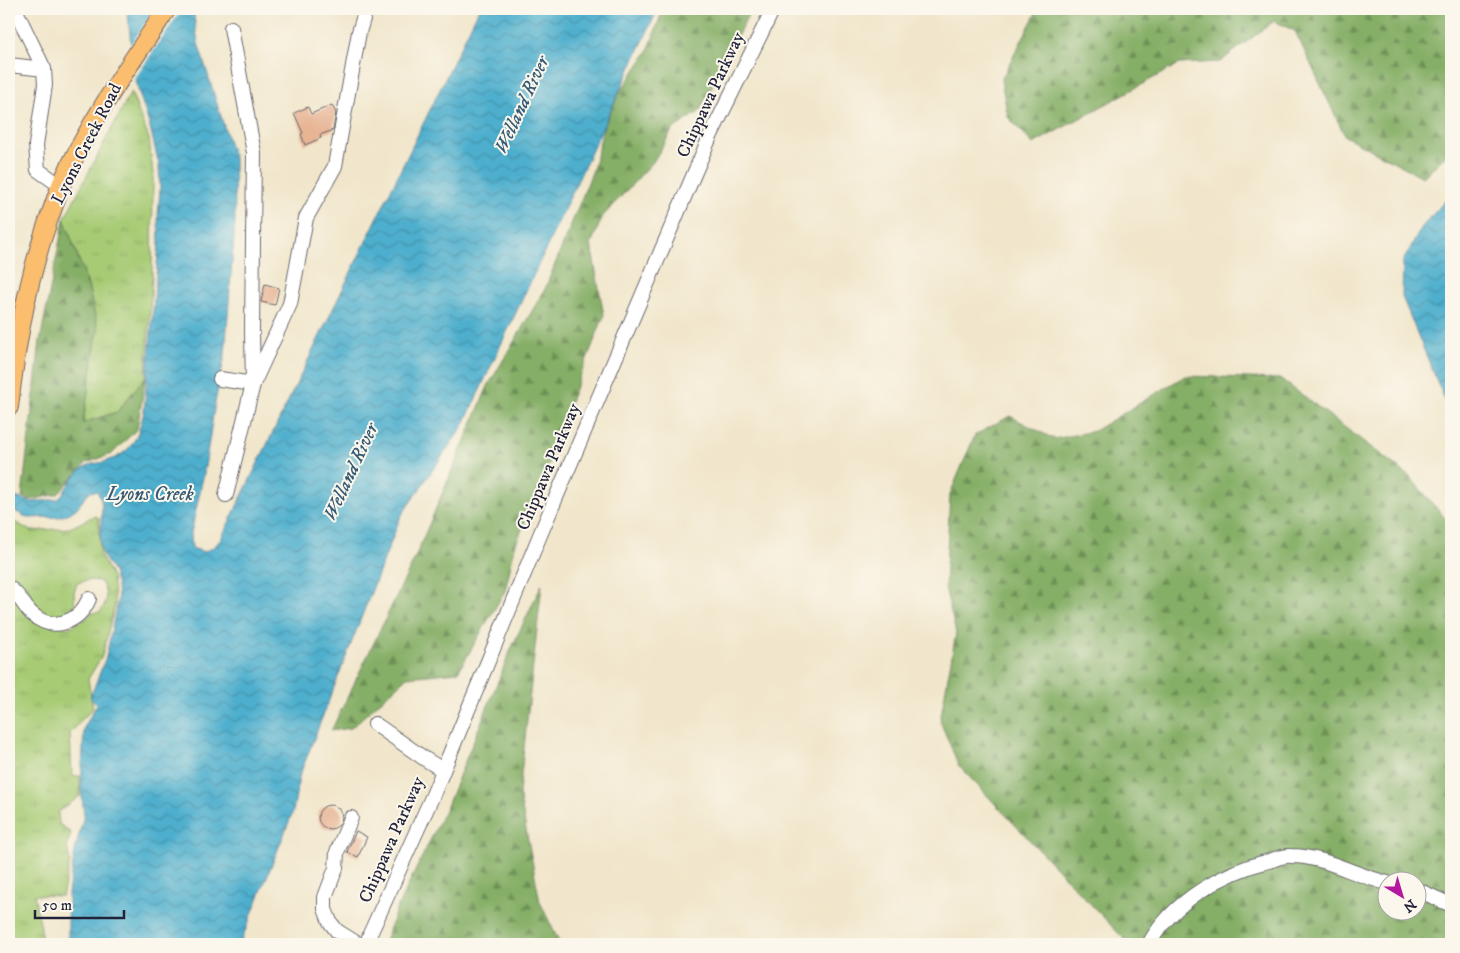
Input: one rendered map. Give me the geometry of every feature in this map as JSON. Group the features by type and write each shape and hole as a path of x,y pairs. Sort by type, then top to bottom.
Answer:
{"main road":[{"name":"Lyons Creek Road","path":"9,407 19,332 28,284 61,186 94,121 124,72 167,9"}],"street":[{"path":"15,9 44,69 45,85 36,145 36,165 38,170 61,186"},
{"path":"226,495 253,384 290,304 306,218 335,166 359,32 366,9"},
{"name":"Chippawa Parkway","path":"367,944 444,770 540,536 709,139 773,9"},
{"path":"231,28 254,153 253,384"},
{"path":"9,65 44,69"},
{"path":"220,379 253,384"},
{"path":"9,588 16,593 35,616 45,622 56,624 66,623 74,619 82,612 89,599"},
{"path":"375,724 425,760 444,770"},
{"path":"351,818 337,852 336,868 324,897 325,909 330,922 337,931 358,944"},
{"path":"1149,944 1157,929 1184,904 1215,880 1254,864 1290,856 1320,860 1378,881"},
{"path":"1428,895 1451,905"}],"green space":[{"path":"663,9 751,9 699,112 673,129 653,162 603,216 591,244 604,316 571,399 560,437 515,546 505,591 458,672 407,677 351,728 331,731 414,560 488,386 545,289 593,170 603,129 618,95 648,51"},
{"path":"1038,9 1451,9 1451,151 1423,177 1345,136 1295,31 1274,21 1220,62 1179,64 1033,144 1008,117 1001,80"},
{"path":"131,92 149,139 153,174 152,278 146,376 117,412 83,423 98,328 87,282 64,219"},
{"path":"64,219 87,282 98,328 83,423 117,412 146,376 137,429 112,454 86,463 58,494 30,500 22,497 40,341"},
{"path":"1185,376 1281,379 1409,476 1451,525 1451,944 1135,944 1124,939 959,766 940,721 956,633 945,587 950,494 975,435 1010,416 1054,439 1094,431"},
{"path":"94,516 99,518 100,555 112,577 115,604 102,656 88,679 93,708 70,733 72,776 80,776 80,796 58,812 59,824 71,833 67,845 70,862 62,896 34,895 41,928 41,944 13,944 9,941 9,597 15,597 31,619 68,628 87,618 91,613 100,612 106,596 100,581 89,580 77,583 74,593 75,609 66,618 56,620 34,613 9,583 9,519 31,531 70,528"},
{"path":"542,584 519,793 540,902 560,944 384,944 396,910 446,808 512,647"}],"water":[{"path":"126,9 193,9 198,43 234,158 235,222 225,355 204,473 191,533 192,548 204,552 215,546 221,539 479,9 658,9 463,426 401,516 299,777 293,812 240,944 68,944 68,893 76,846 84,815 81,788 84,728 97,704 90,698 106,657 118,599 117,586 113,572 102,554 100,542 102,509 101,499 97,491 89,492 77,508 59,517 28,518 9,508 9,495 31,502 59,499 82,469 122,454 133,443 144,411 159,243 159,165 150,127 135,80"},
{"path":"1451,194 1451,415 1402,297 1403,261 1422,227"}],"pier":[{"path":"155,9 182,9 133,81 129,47"}],"building":[{"path":"332,105 336,113 333,130 320,135 321,138 305,145 301,134 303,133 294,113 308,107 311,114"},
{"path":"265,284 279,288 275,305 261,302"},
{"path":"330,805 335,806 341,812 341,822 335,828 330,829 325,828 319,822 318,817 319,812 325,806"},
{"path":"356,831 367,837 358,857 347,852"}],"water label":[{"name":"Welland River","path":"522,105"},
{"name":"Welland River","path":"351,472"},
{"name":"Lyons Creek","path":"150,494"}]}
